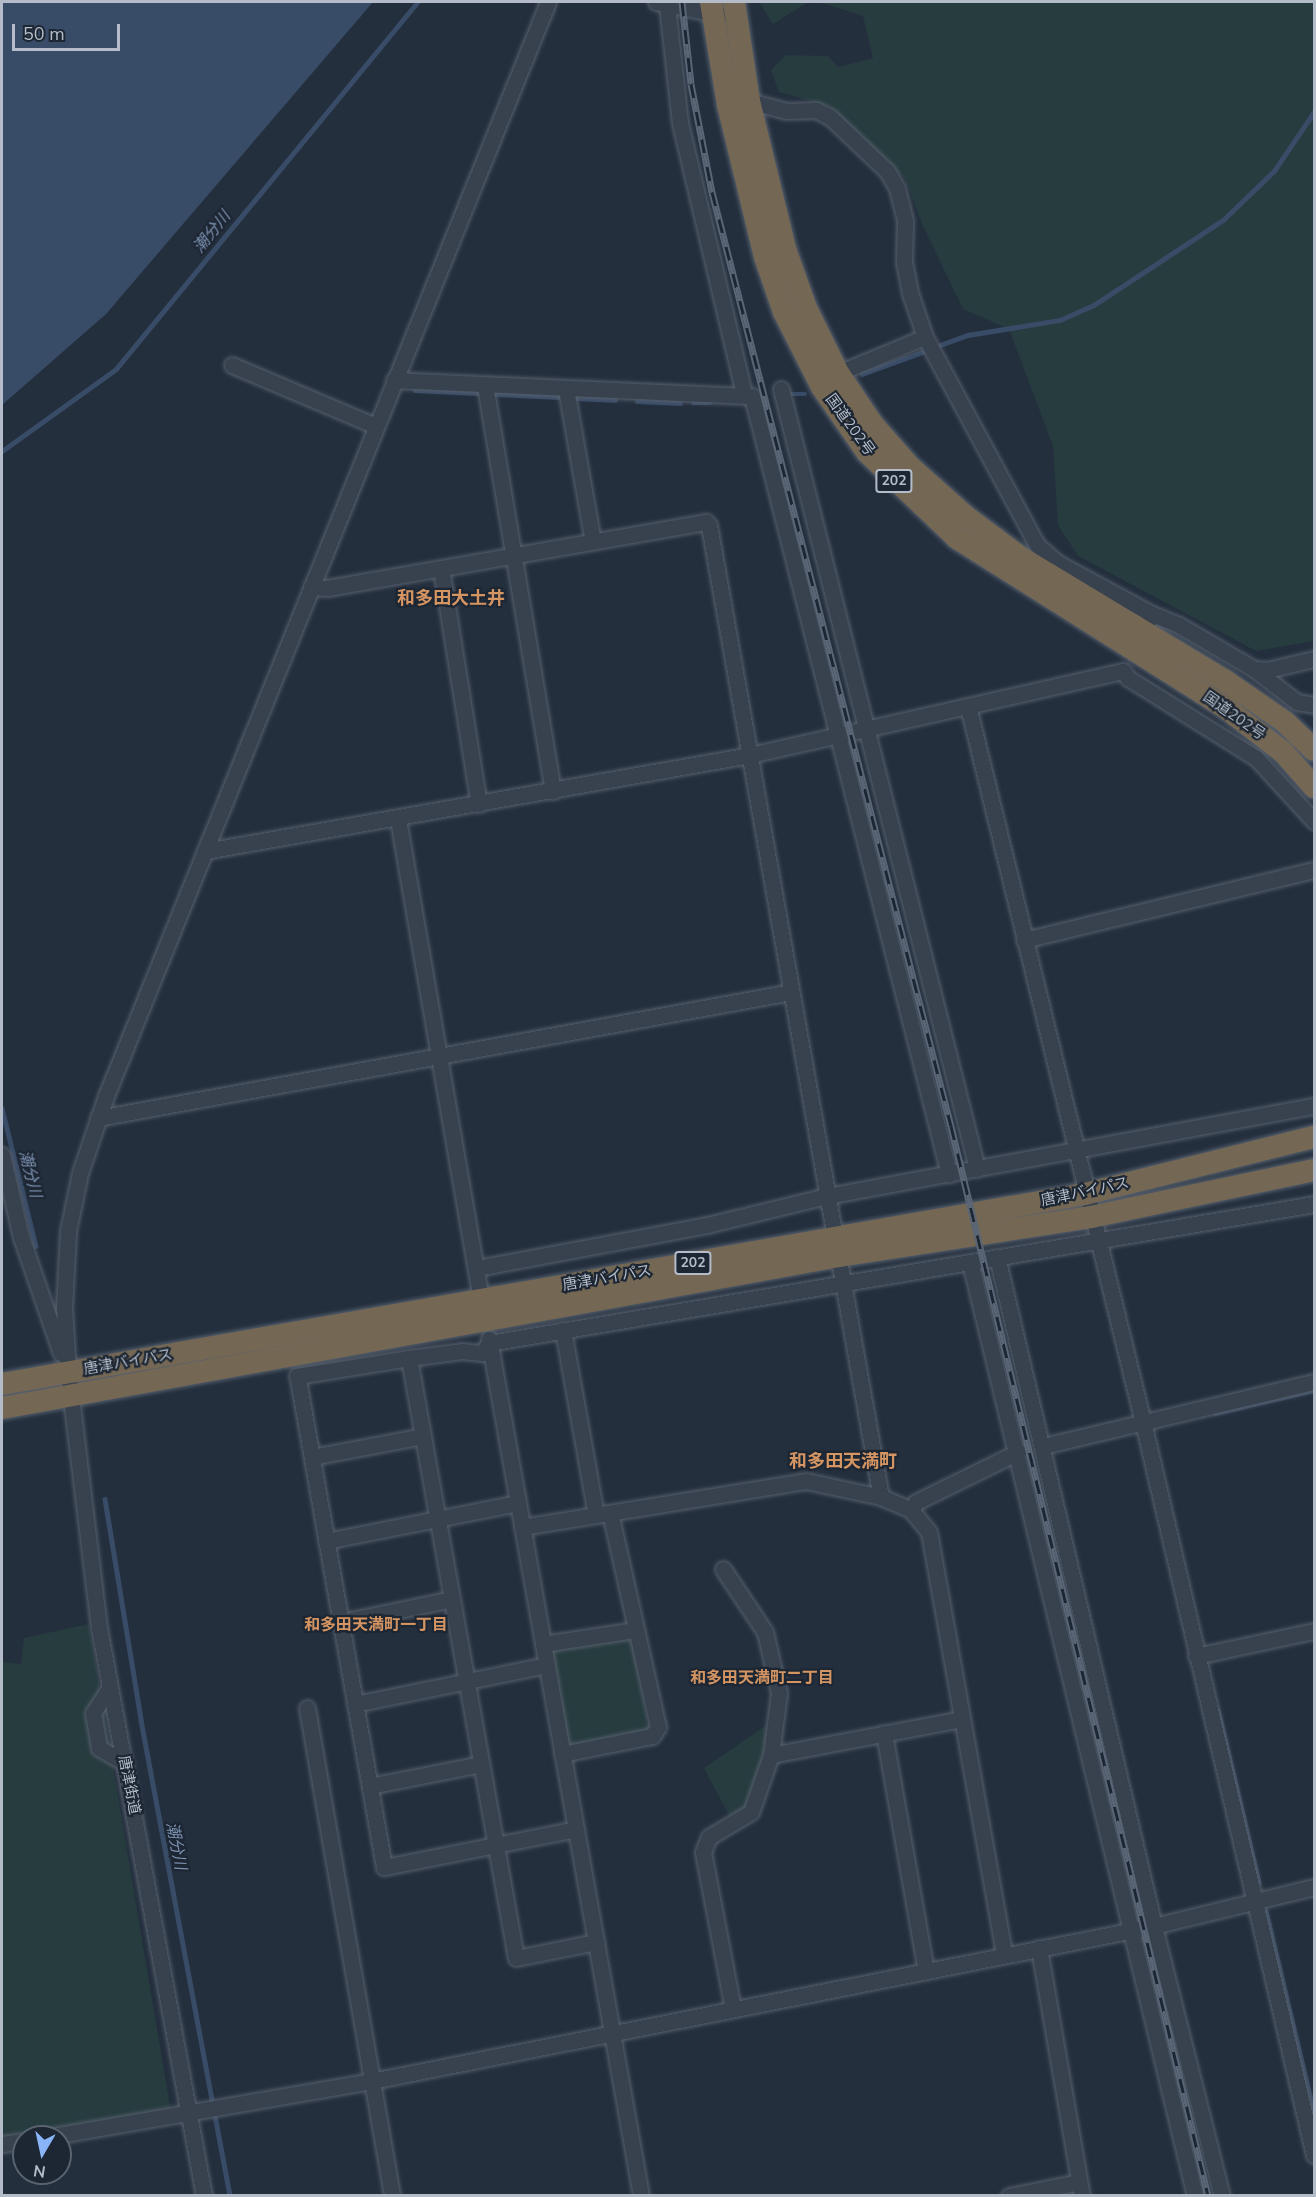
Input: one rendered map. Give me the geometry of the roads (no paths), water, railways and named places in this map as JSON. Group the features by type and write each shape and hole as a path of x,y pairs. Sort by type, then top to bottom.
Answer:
{"highway":[{"name":"国道202号","path":"711,8 728,105 765,257 784,312 822,387 867,452 957,538 1144,633 1227,682 1285,722 1314,750"},
{"name":"国道202号","path":"734,9 749,101 785,249 806,308 838,373 873,425 910,467 965,516 1029,551 1144,633 1177,677 1226,708 1283,752 1314,788"},
{"name":"唐津バイパス","path":"2,1408 485,1321 1085,1194 1314,1137"},
{"name":"唐津バイパス","path":"837,1247 1091,1218 1314,1170"},
{"name":"唐津バイパス","path":"2,1384 68,1373 485,1321"}],"street":[{"path":"68,1373 63,1308 68,1231 80,1173 98,1118 548,2"},
{"path":"734,9 662,3 680,123 744,393"},
{"path":"749,101 786,111 816,110 830,117 887,171 900,199 908,283 925,337 1029,551"},
{"path":"838,373 925,337"},
{"path":"232,365 376,426"},
{"path":"394,380 744,393 752,396 949,1174"},
{"path":"485,385 552,791"},
{"path":"566,388 593,542"},
{"path":"781,389 977,1169"},
{"path":"311,587 327,588 706,522 709,525 881,1497"},
{"path":"441,568 479,804"},
{"path":"206,851 398,819 750,755 1123,671 1144,633 1254,669 1268,670 1314,659"},
{"path":"1254,669 1297,702 1314,705"},
{"path":"1123,671 1128,678 1256,758 1314,821"},
{"path":"1162,698 1177,677"},
{"path":"968,706 1085,1194 1202,1655 1254,1902 1311,2128 1314,2155"},
{"path":"398,819 641,2196"},
{"path":"1024,940 1314,870"},
{"path":"98,1118 791,992"},
{"path":"477,1268 707,1225 826,1196 1314,1106"},
{"path":"2,1162 21,1237 68,1373"},
{"path":"485,1321 563,1330 970,1262 1081,1240 1097,1242 1314,1204"},
{"path":"997,1257 1154,1926 1222,2196"},
{"path":"970,1262 1018,1452 1195,2196"},
{"path":"485,1321 482,1353 462,1351 297,1376 384,1868 576,1829"},
{"path":"562,1754 652,1736 658,1727 636,1630 603,1514 563,1330"},
{"path":"409,1358 516,1958 596,1942"},
{"name":"唐津街道","path":"68,1373 110,1686 204,2196"},
{"path":"1043,1446 1314,1382"},
{"path":"312,1457 423,1436"},
{"path":"911,1510 916,1502 1018,1452"},
{"path":"522,1527 806,1481 881,1497 911,1510 929,1532 1004,1955"},
{"path":"326,1540 518,1503"},
{"path":"723,1569 765,1632 779,1693 771,1755 752,1812 709,1837 703,1852 734,2009"},
{"path":"341,1622 452,1599"},
{"path":"543,1644 636,1630"},
{"path":"1202,1655 1314,1631"},
{"path":"355,1704 547,1665"},
{"path":"110,1686 93,1713 99,1748 125,1763"},
{"path":"307,1708 392,2196"},
{"path":"771,1755 962,1719"},
{"path":"884,1733 926,1971"},
{"path":"370,1786 481,1764"},
{"path":"72,2133 216,2110 372,2081 1154,1926 1314,1887"},
{"path":"1009,2196 1081,2189 1040,1948"}],"water":[{"path":"2,2 373,2 106,314 2,405"}],"waterway":[{"name":"潮分川","path":"2,451 116,369 417,2"},
{"path":"940,345 968,335 1060,320 1094,305 1223,220 1274,171 1314,112"},
{"path":"862,374 925,351"},
{"path":"415,390 478,393"},
{"path":"496,394 558,397"},
{"path":"791,394 805,394"},
{"path":"577,398 615,400"},
{"path":"637,401 680,403"},
{"path":"693,403 710,403"},
{"name":"潮分川","path":"2,1108 36,1246"},
{"path":"1215,1413 1314,1390"},
{"name":"潮分川","path":"105,1499 141,1720 230,2196"},
{"path":"1218,1710 1259,1882"},
{"path":"1266,1911 1314,2113"}],"railway":[{"path":"682,2 691,84 712,192 951,1126 1208,2196"}],"district":[{"name":"和多田大土井","path":"451,598"},
{"name":"和多田天満町","path":"843,1461"},
{"name":"和多田天満町一丁目","path":"376,1625"},
{"name":"和多田天満町二丁目","path":"762,1678"}]}
